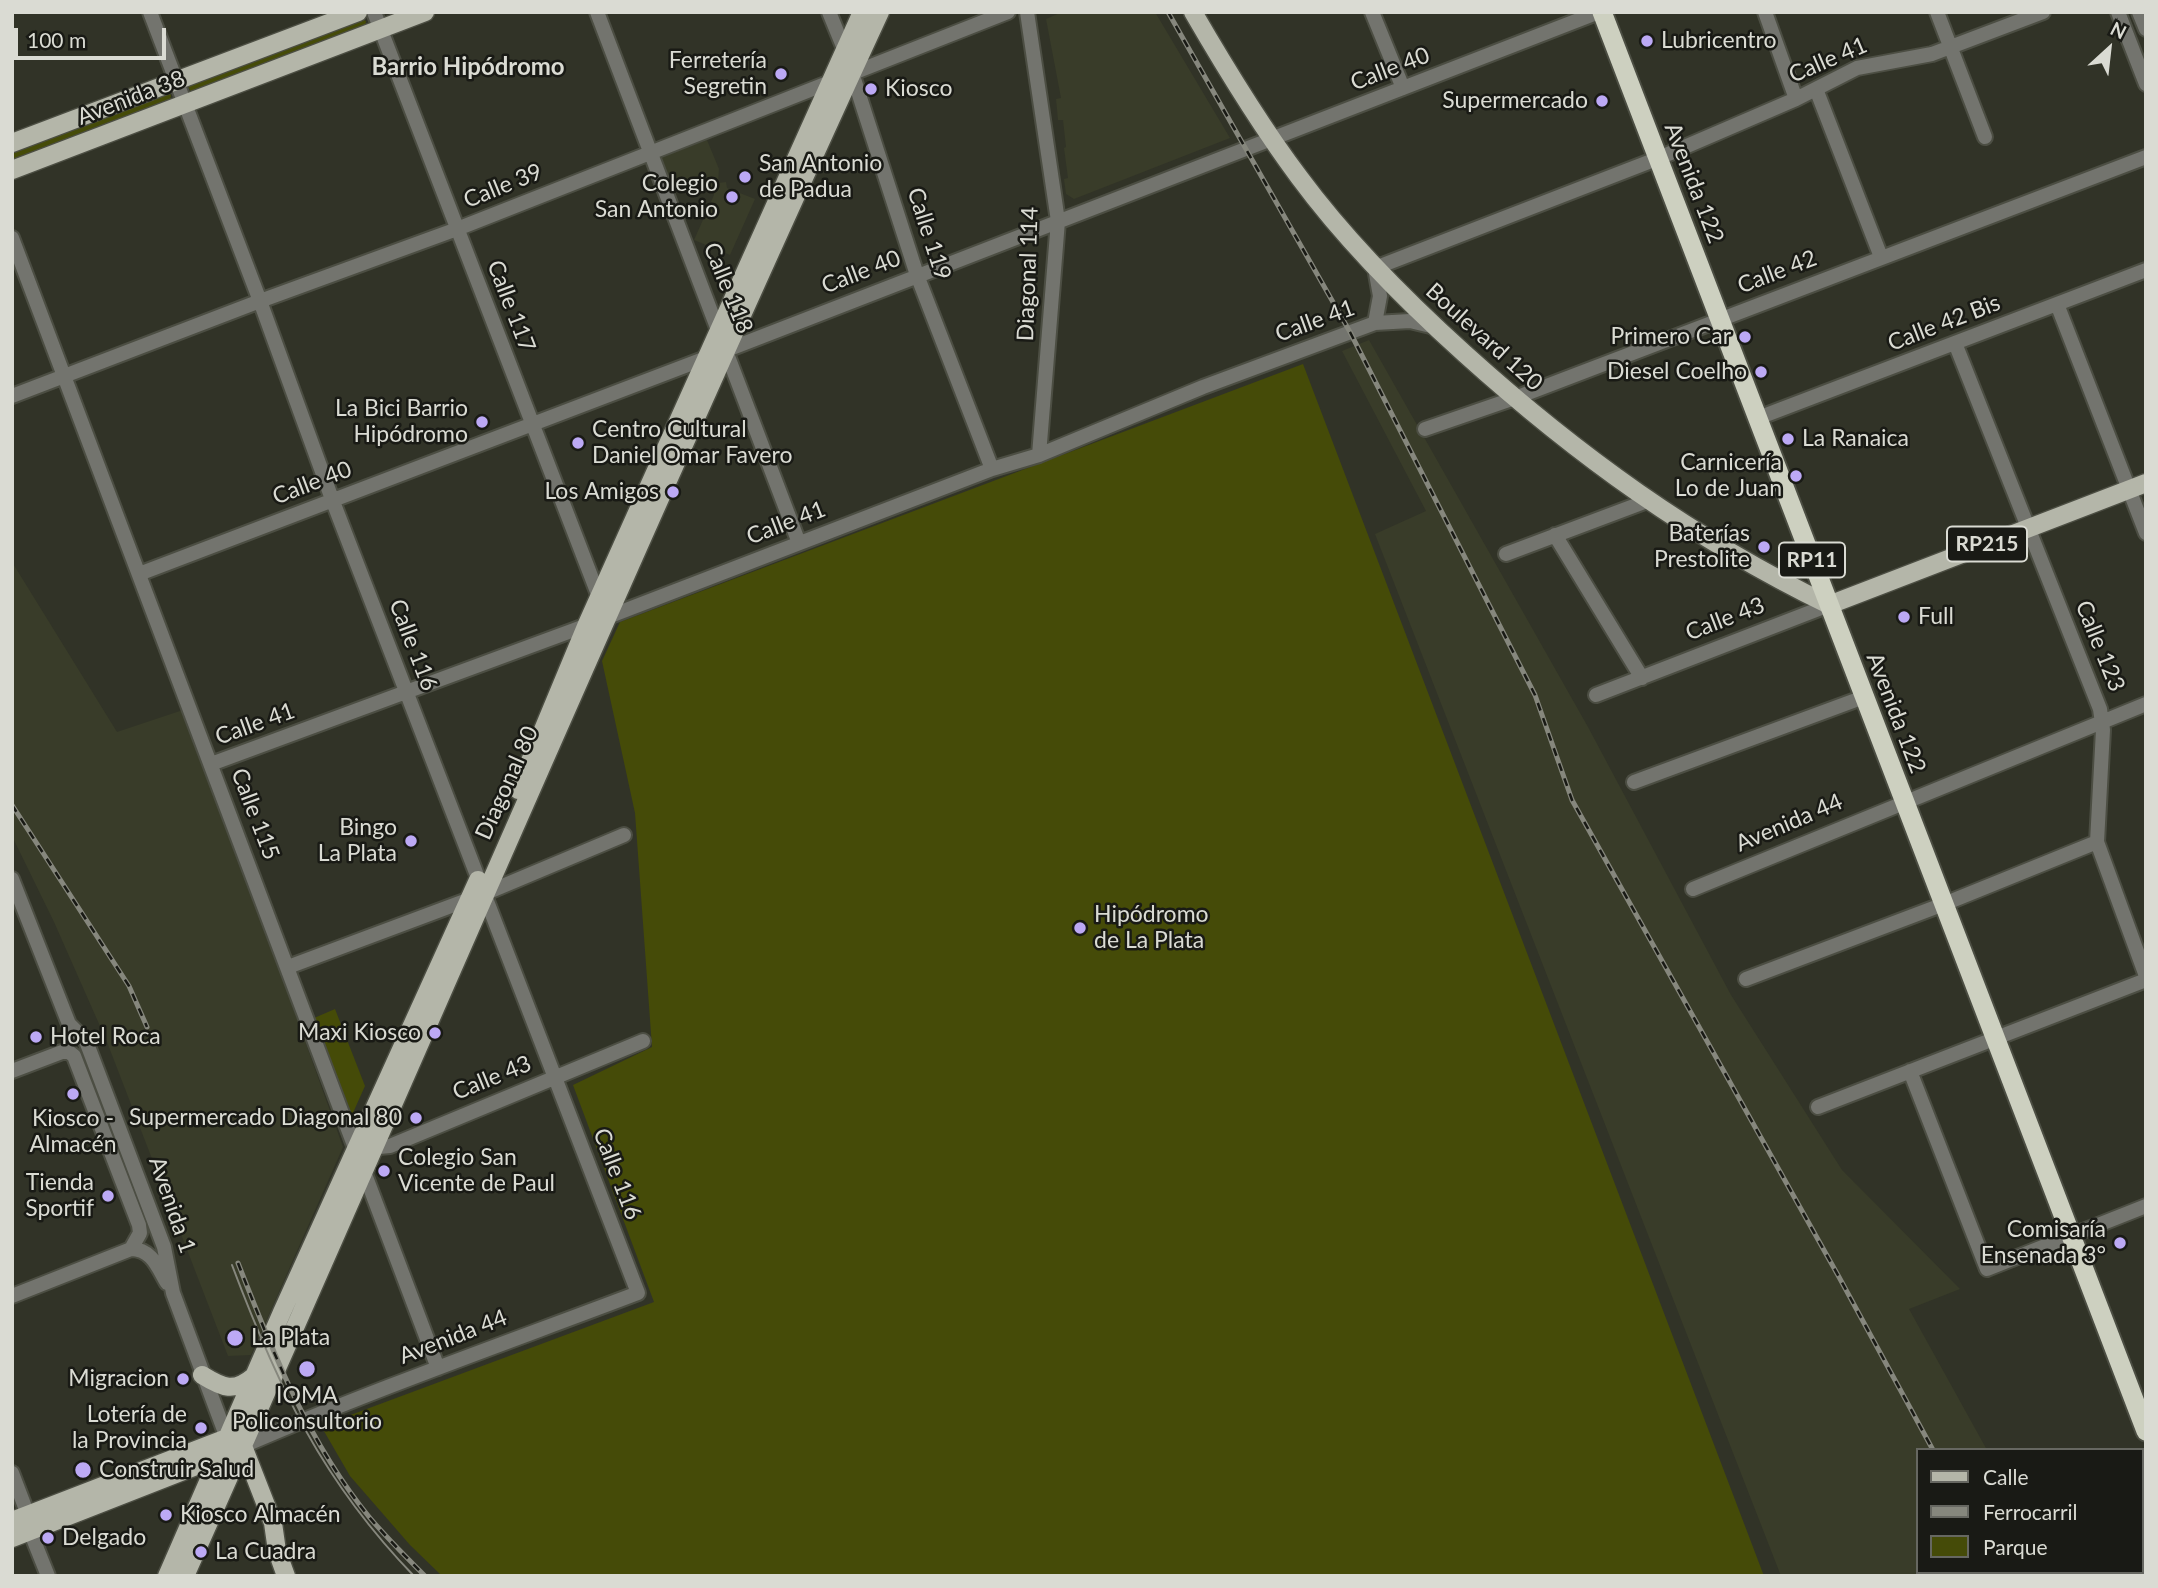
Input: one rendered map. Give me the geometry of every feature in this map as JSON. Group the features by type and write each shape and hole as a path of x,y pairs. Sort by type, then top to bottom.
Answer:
{"highway":[{"name":"Avenida 122","path":"1600,12 1659,158 1864,697 2142,1414"}],"main road":[{"name":"Avenida 38","path":"12,143 358,12"},
{"name":"Avenida 38","path":"12,170 186,104 377,21 425,12"},
{"name":"Diagonal 80","path":"167,1576 232,1451 375,1148 587,624 862,12"},
{"name":"Diagonal 80","path":"185,1576 232,1451 254,1376 356,1148 606,616 880,12"},
{"name":"Boulevard 120","path":"1193,12 1227,71 1317,201 1375,268 1435,327 1549,427 1647,501 1759,569 1829,605"},
{"name":"Calle 43","path":"1829,605 2137,486"},
{"path":"202,1375 232,1388 254,1376"},
{"name":"Avenida 44","path":"12,1538 24,1522 232,1451"},
{"name":"Avenida 1","path":"232,1451 273,1523 277,1550 286,1576"}],"street":[{"name":"Calle 116","path":"150,12 407,692 478,889 556,1079 638,1293"},
{"name":"Calle 118","path":"597,12 799,543"},
{"name":"Calle 119","path":"829,12 845,51 917,275 992,469"},
{"name":"Calle 39","path":"12,396 260,300 457,229 1008,12"},
{"name":"Diagonal 114","path":"1027,12 1058,221 1039,455"},
{"path":"1372,12 1403,88"},
{"name":"Calle 40","path":"139,573 1600,12"},
{"path":"1765,12 1796,99"},
{"path":"1937,12 1985,138"},
{"name":"Calle 41","path":"1375,323 1380,296 1375,268 1659,158 1796,99 1869,64 1933,54 2043,12"},
{"path":"2118,12 2146,84"},
{"path":"2139,12 2146,29"},
{"name":"Calle 117","path":"377,21 606,616"},
{"path":"1816,89 1881,257"},
{"name":"Calle 42","path":"1425,429 1515,398 2146,157"},
{"name":"Calle 115","path":"12,238 439,1368"},
{"name":"Calle 42 Bis","path":"1758,418 2146,270"},
{"path":"2057,304 2137,486 2146,533"},
{"name":"Calle 41","path":"211,764 992,469 1039,455 1203,387 1375,323 1410,321 1435,327"},
{"name":"Calle 123","path":"1955,343 2103,720 2097,842 2146,978"},
{"path":"1506,554 1647,501"},
{"path":"1555,535 1642,678"},
{"name":"Calle 43","path":"1596,695 1829,605"},
{"path":"1634,782 1864,697"},
{"name":"Avenida 44","path":"1693,889 2146,704"},
{"path":"288,967 478,889 624,835"},
{"path":"1746,979 1944,904 2097,842"},
{"name":"Avenida 1","path":"12,879 69,1024 86,1041 164,1247 173,1293 232,1451"},
{"path":"1818,1107 2146,978"},
{"path":"12,1072 62,1052 69,1037 69,1024"},
{"name":"Calle 43","path":"356,1148 390,1146 643,1041"},
{"name":"Avenida 1","path":"62,1052 69,1052 75,1057 139,1225 140,1233 131,1249"},
{"path":"1910,1071 1987,1269 2146,1206"},
{"path":"12,1296 131,1249 141,1250 149,1255 173,1293"},
{"name":"Avenida 44","path":"232,1451 439,1368 638,1293"},
{"path":"12,1473 24,1522 48,1576"}],"shaded area":[{"path":"1062,12 1155,12 1230,138 1074,199 1066,194 1066,147 1063,120 1058,120 1056,99 1061,98 1046,19"},
{"name":"Colegio San Antonio","path":"707,140 719,169 718,183 726,182 727,188 755,199 730,255 694,240 714,195 706,174 671,187 661,162 662,157"},
{"path":"1369,340 1588,727 1731,995 1842,1170 1960,1289 1909,1309 1986,1448 1916,1448 1916,1574 2057,1576 1781,1576 1375,534 1426,511 1342,351"},
{"path":"12,562 117,732 186,709 343,1147 251,1355 228,1356 107,1042 54,922 12,836"}],"green space":[{"path":"358,17 366,21 365,28 192,93 188,87 191,80"},
{"path":"166,90 171,95 170,102 12,163 12,149"},
{"name":"Hipódromo de La Plata","path":"1303,364 1764,1576 442,1576 410,1545 350,1476 321,1426 654,1302 573,1085 652,1047 635,813 602,661 620,622"},
{"path":"335,1009 365,1086 352,1115 314,1018"}],"tram line":[{"path":"232,1265 267,1352 306,1431 353,1504 414,1576"}],"railway":[{"path":"1168,12 1350,332 1535,695 1572,800 1932,1448"},
{"path":"12,805 129,986 147,1027"},
{"path":"238,1263 294,1396 328,1459 370,1518 425,1576"}],"place":[{"name":"Lubricentro","path":"1647,41"},
{"name":"Ferretería Segretin","path":"781,74"},
{"name":"Kiosco","path":"871,89"},
{"name":"Supermercado","path":"1602,101"},
{"name":"San Antonio de Padua","path":"745,177"},
{"name":"Colegio San Antonio","path":"732,197"},
{"name":"Primero Car","path":"1745,337"},
{"name":"Diesel Coelho","path":"1761,372"},
{"name":"La Bici Barrio Hipódromo","path":"482,422"},
{"name":"La Ranaica","path":"1788,439"},
{"name":"Centro Cultural Daniel Omar Favero","path":"578,443"},
{"name":"Carnicería Lo de Juan","path":"1796,476"},
{"name":"Los Amigos","path":"673,492"},
{"name":"Baterías Prestolite","path":"1764,547"},
{"name":"Full","path":"1904,617"},
{"name":"Bingo La Plata","path":"411,841"},
{"name":"Hipódromo de La Plata","path":"1080,928"},
{"name":"Maxi Kiosco","path":"435,1033"},
{"name":"Hotel Roca","path":"36,1037"},
{"name":"Kiosco - Almacén","path":"73,1094"},
{"name":"Supermercado Diagonal 80","path":"416,1118"},
{"name":"Colegio San Vicente de Paul","path":"384,1171"},
{"name":"Tienda Sportif","path":"108,1196"},
{"name":"Comisaría Ensenada 3°","path":"2120,1243"},
{"name":"La Plata","path":"235,1338"},
{"name":"IOMA Policonsultorio","path":"307,1369"},
{"name":"Migracion","path":"183,1379"},
{"name":"Lotería de la Provincia","path":"201,1428"},
{"name":"Construir Salud","path":"83,1470"},
{"name":"Kiosco Almacén","path":"166,1515"},
{"name":"Delgado","path":"48,1538"},
{"name":"La Cuadra","path":"201,1552"}],"district":[{"name":"Barrio Hipódromo","path":"468,67"}]}
